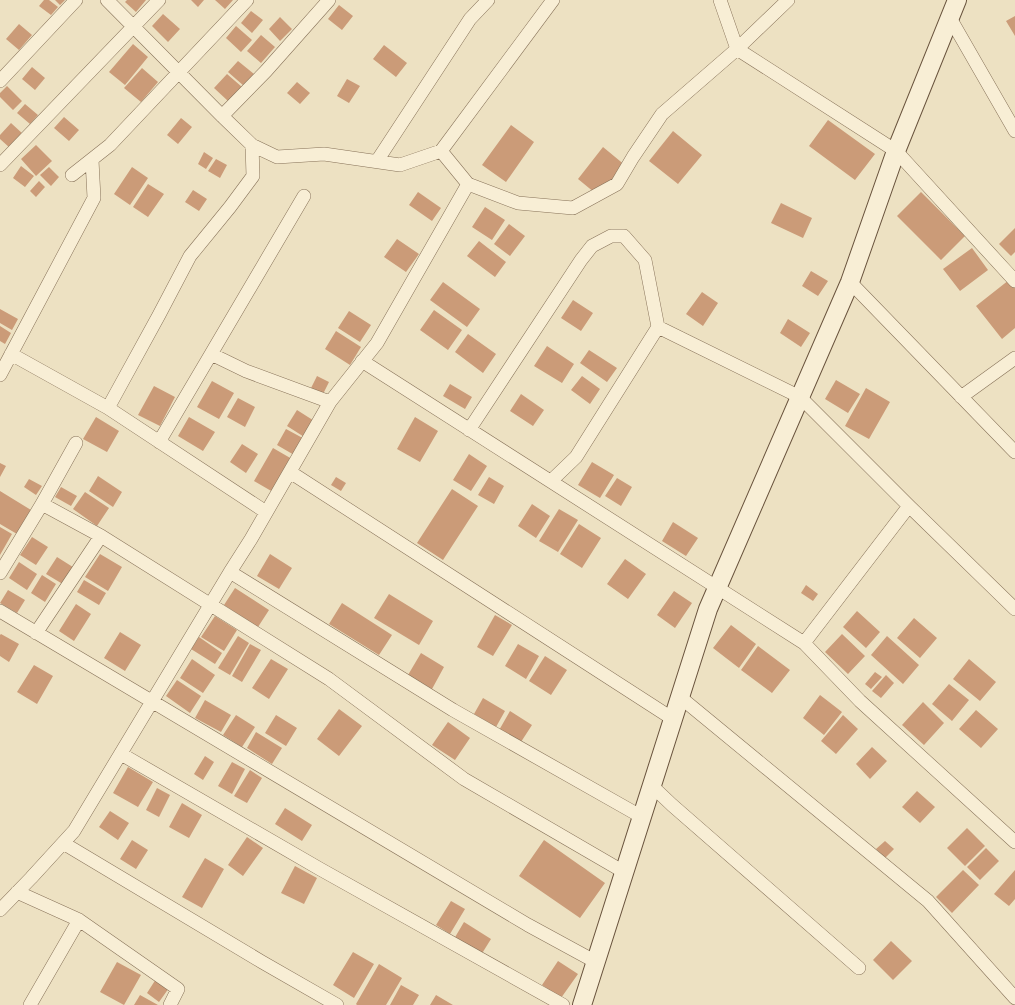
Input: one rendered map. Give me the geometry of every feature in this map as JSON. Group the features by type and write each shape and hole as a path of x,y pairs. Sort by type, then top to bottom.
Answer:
{"street":[{"path":"0,81 76,0"},
{"path":"107,0 252,145 277,157 324,154 400,165 441,151 553,0"},
{"path":"0,165 159,0"},
{"path":"72,175 110,146 247,0"},
{"path":"222,116 266,71 329,0"},
{"path":"377,161 470,19 488,0"},
{"path":"720,0 737,48 896,151 1015,281"},
{"path":"441,151 468,184 518,203 573,208 617,184 662,114 737,48 788,0"},
{"path":"582,1005 708,609 850,282 896,151 957,0"},
{"path":"950,18 1015,131"},
{"path":"108,408 190,256 230,208 253,176 252,145"},
{"path":"0,375 94,198 92,160"},
{"path":"0,910 74,831 251,539 330,402 377,343 468,184"},
{"path":"159,442 304,196"},
{"path":"469,430 581,260 592,246 610,236 624,236 645,260 658,327 576,457 551,481"},
{"path":"850,282 1015,452"},
{"path":"658,327 800,397 1015,609"},
{"path":"11,354 108,408 266,512"},
{"path":"211,354 246,371 330,402"},
{"path":"961,397 1015,358"},
{"path":"362,361 804,643 860,701 1015,842"},
{"path":"0,573 42,504 76,443"},
{"path":"290,472 673,719"},
{"path":"42,504 101,536 329,679 464,779 624,872"},
{"path":"804,643 909,506"},
{"path":"36,633 101,536"},
{"path":"230,572 453,710 642,817"},
{"path":"0,611 521,921 596,962"},
{"path":"680,697 928,901 1015,998"},
{"path":"121,754 320,869 563,1005"},
{"path":"652,786 859,968"},
{"path":"63,843 248,954 337,1005"},
{"path":"17,892 79,920 178,989 170,1005"},
{"path":"30,1005 79,920"}],"building":[{"path":"44,0 49,0 58,7 51,15 39,6"},
{"path":"55,0 65,0 60,5"},
{"path":"127,0 146,0 136,12 125,2"},
{"path":"191,0 204,0 198,7"},
{"path":"215,0 233,0 225,9"},
{"path":"339,5 353,16 342,30 328,19"},
{"path":"251,11 263,20 252,33 241,23"},
{"path":"163,14 180,29 168,42 152,26"},
{"path":"1015,16 1015,36 1006,21"},
{"path":"280,17 292,29 280,41 269,29"},
{"path":"19,24 32,35 19,50 6,39"},
{"path":"236,26 252,40 241,52 226,38"},
{"path":"261,35 275,47 261,63 247,51"},
{"path":"133,44 148,57 125,85 109,72"},
{"path":"384,45 407,63 396,77 373,59"},
{"path":"238,61 254,74 244,86 228,72"},
{"path":"32,67 45,78 35,90 22,79"},
{"path":"142,68 158,82 141,102 124,88"},
{"path":"227,74 242,87 228,101 214,88"},
{"path":"347,79 360,86 349,103 337,96"},
{"path":"297,82 310,93 300,104 287,93"},
{"path":"7,86 22,101 13,110 0,97 0,93"},
{"path":"25,104 38,115 30,124 17,113"},
{"path":"64,117 79,130 69,141 54,128"},
{"path":"181,118 192,127 178,144 167,135"},
{"path":"828,120 875,154 855,180 809,146"},
{"path":"11,123 23,134 10,148 0,139 0,135"},
{"path":"511,125 534,142 506,182 482,165"},
{"path":"673,131 702,155 678,184 649,161"},
{"path":"36,145 52,161 36,176 21,159"},
{"path":"603,147 626,166 600,197 578,179"},
{"path":"204,152 213,158 206,169 198,164"},
{"path":"216,159 227,165 220,178 208,171"},
{"path":"21,166 34,176 25,187 13,178"},
{"path":"49,167 59,177 51,186 40,175"},
{"path":"132,167 148,178 130,205 114,194"},
{"path":"39,181 45,187 36,197 30,191"},
{"path":"148,184 164,194 148,217 133,207"},
{"path":"193,190 207,199 199,211 185,202"},
{"path":"418,192 441,208 432,221 409,205"},
{"path":"921,192 965,236 941,260 897,216"},
{"path":"781,203 812,218 803,238 771,223"},
{"path":"485,207 505,220 492,240 472,227"},
{"path":"509,224 525,236 510,256 494,244"},
{"path":"1015,228 1015,252 1011,256 999,244"},
{"path":"397,239 419,254 406,272 384,257"},
{"path":"479,241 506,262 495,277 467,256"},
{"path":"972,248 988,270 960,291 943,269"},
{"path":"811,271 828,281 818,296 802,286"},
{"path":"1009,280 1015,287 1015,328 1002,339 976,306"},
{"path":"443,282 480,309 467,327 430,300"},
{"path":"702,292 718,303 703,326 686,314"},
{"path":"573,300 593,313 581,331 561,318"},
{"path":"0,309 18,319 12,330 0,323"},
{"path":"434,310 462,330 448,350 420,330"},
{"path":"349,311 371,325 360,342 338,328"},
{"path":"788,319 810,333 801,347 780,333"},
{"path":"0,326 11,333 5,344 0,341"},
{"path":"336,331 361,347 350,365 325,349"},
{"path":"468,334 496,354 483,373 455,352"},
{"path":"547,346 574,364 562,383 534,366"},
{"path":"589,350 617,368 607,382 580,363"},
{"path":"317,376 329,382 323,394 311,388"},
{"path":"582,376 600,389 590,404 571,390"},
{"path":"836,380 860,394 848,413 825,399"},
{"path":"212,381 234,393 219,419 197,407"},
{"path":"450,384 472,397 465,409 443,396"},
{"path":"154,386 175,397 160,426 138,415"},
{"path":"866,388 890,402 869,439 845,426"},
{"path":"521,394 544,410 533,426 510,411"},
{"path":"238,398 255,407 245,427 227,417"},
{"path":"297,410 319,424 309,440 287,426"},
{"path":"96,417 119,431 107,452 83,439"},
{"path":"189,417 215,432 203,451 178,436"},
{"path":"415,417 438,431 420,462 397,449"},
{"path":"286,429 310,442 301,459 277,445"},
{"path":"242,444 258,454 246,473 230,462"},
{"path":"273,448 292,459 273,492 254,481"},
{"path":"469,454 487,466 471,491 453,480"},
{"path":"592,462 614,475 600,498 578,485"},
{"path":"0,463 6,466 0,477"},
{"path":"98,476 122,492 113,507 89,491"},
{"path":"336,477 346,483 341,491 331,485"},
{"path":"489,477 504,486 494,504 478,495"},
{"path":"617,478 632,487 621,506 605,496"},
{"path":"29,479 42,486 36,495 24,487"},
{"path":"61,487 77,496 71,506 55,497"},
{"path":"452,489 478,506 443,560 417,543"},
{"path":"0,491 31,510 17,534 0,524"},
{"path":"85,492 109,508 97,526 73,509"},
{"path":"532,504 550,516 536,538 518,526"},
{"path":"559,509 578,520 558,552 539,541"},
{"path":"673,522 698,538 686,556 662,541"},
{"path":"579,524 601,538 582,568 560,554"},
{"path":"0,527 12,534 0,555"},
{"path":"32,537 48,547 36,565 20,555"},
{"path":"100,554 122,567 108,591 85,577"},
{"path":"270,554 292,568 279,589 257,576"},
{"path":"57,557 76,569 66,586 46,574"},
{"path":"625,559 646,574 628,599 607,584"},
{"path":"19,562 37,574 27,590 9,578"},
{"path":"42,575 56,584 45,602 31,593"},
{"path":"84,580 106,593 99,605 77,592"},
{"path":"806,585 818,594 813,601 801,593"},
{"path":"235,588 269,610 258,627 224,605"},
{"path":"8,590 25,600 17,613 0,603"},
{"path":"674,591 692,603 675,628 657,615"},
{"path":"389,594 433,621 419,645 374,618"},
{"path":"342,603 392,635 379,655 329,624"},
{"path":"76,604 91,614 74,641 59,631"},
{"path":"857,611 880,632 866,648 843,627"},
{"path":"495,615 512,625 493,656 477,647"},
{"path":"215,616 237,630 224,651 201,637"},
{"path":"914,618 937,638 920,658 897,638"},
{"path":"731,625 756,644 739,668 713,648"},
{"path":"120,632 141,645 125,671 104,658"},
{"path":"1,634 19,644 9,662 0,656"},
{"path":"842,634 865,656 848,674 825,652"},
{"path":"238,636 249,643 230,675 218,668"},
{"path":"887,636 919,665 903,684 871,655"},
{"path":"199,637 222,653 215,664 191,649"},
{"path":"250,644 261,650 242,682 232,676"},
{"path":"518,644 539,656 526,679 505,666"},
{"path":"758,646 790,670 772,693 741,670"},
{"path":"421,653 444,667 432,689 408,675"},
{"path":"545,656 567,670 551,695 529,681"},
{"path":"192,659 215,675 203,693 180,678"},
{"path":"271,659 288,669 269,699 252,688"},
{"path":"969,659 996,682 980,701 953,679"},
{"path":"34,665 53,676 37,704 17,692"},
{"path":"875,672 882,677 871,689 865,684"},
{"path":"886,675 894,683 881,698 872,691"},
{"path":"177,680 201,696 190,713 166,696"},
{"path":"949,684 969,700 952,721 932,704"},
{"path":"820,695 842,712 824,735 803,718"},
{"path":"483,698 505,711 496,727 474,714"},
{"path":"205,700 231,715 221,732 195,718"},
{"path":"923,702 944,723 924,745 902,725"},
{"path":"339,709 362,726 339,756 317,739"},
{"path":"976,710 998,729 981,748 959,729"},
{"path":"510,711 532,725 519,745 498,732"},
{"path":"236,715 255,727 242,747 223,735"},
{"path":"276,715 297,728 286,746 265,733"},
{"path":"843,715 858,729 836,754 821,741"},
{"path":"448,722 470,738 455,760 432,745"},
{"path":"256,732 282,748 272,764 247,748"},
{"path":"872,747 887,761 870,779 856,764"},
{"path":"205,756 214,762 203,780 194,774"},
{"path":"232,762 245,769 232,794 218,786"},
{"path":"128,767 153,782 138,807 113,793"},
{"path":"250,770 262,778 247,803 234,796"},
{"path":"157,788 170,795 159,817 146,810"},
{"path":"917,791 935,807 920,823 902,807"},
{"path":"182,803 202,815 189,838 169,827"},
{"path":"285,808 312,825 302,841 275,824"},
{"path":"110,811 129,823 118,840 99,827"},
{"path":"967,828 985,846 965,866 947,848"},
{"path":"247,837 263,848 243,876 228,865"},
{"path":"132,840 148,850 136,869 120,859"},
{"path":"544,840 605,883 580,918 519,876"},
{"path":"885,841 894,849 885,858 876,849"},
{"path":"986,848 999,861 980,880 967,867"},
{"path":"205,858 224,869 202,908 182,897"},
{"path":"295,866 317,878 304,904 281,893"},
{"path":"963,870 979,885 952,913 936,897"},
{"path":"1015,870 1015,899 1009,906 994,894"},
{"path":"451,901 465,909 450,934 436,925"},
{"path":"464,922 491,939 481,955 454,939"},
{"path":"891,941 912,961 893,980 873,960"},
{"path":"353,952 374,964 354,998 333,985"},
{"path":"558,961 578,974 561,998 542,985"},
{"path":"117,962 141,975 124,1005 100,992"},
{"path":"379,964 402,978 386,1005 357,1005 356,1004"},
{"path":"156,979 169,988 159,1002 147,993"},
{"path":"401,985 419,995 413,1005 390,1005"},
{"path":"140,995 158,1005 134,1005"},
{"path":"436,995 453,1005 430,1005"}]}
